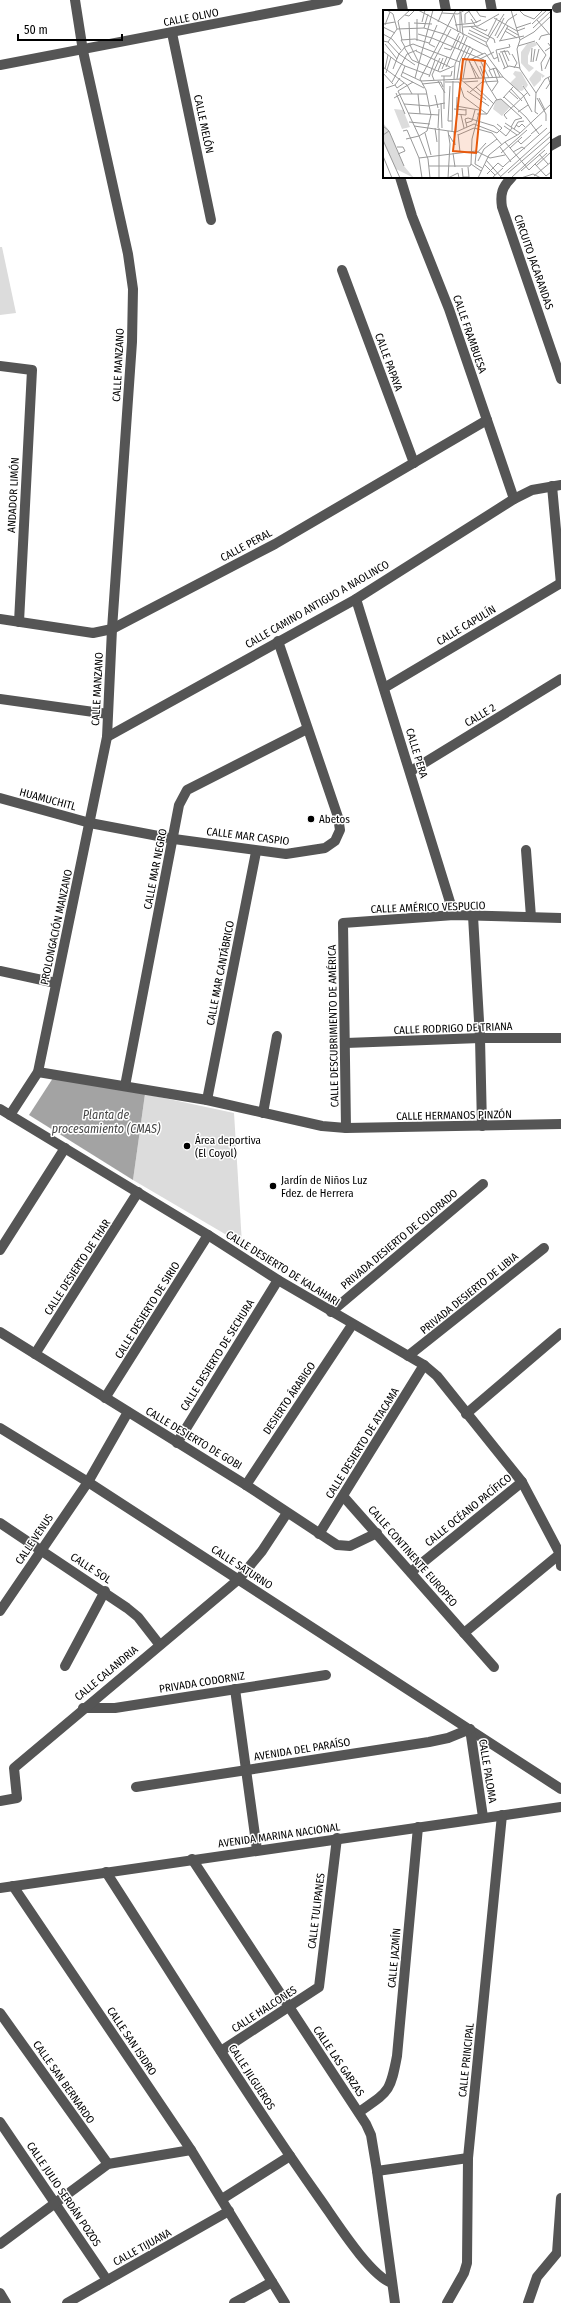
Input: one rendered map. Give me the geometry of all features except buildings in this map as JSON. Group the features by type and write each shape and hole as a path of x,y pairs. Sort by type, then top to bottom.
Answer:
{"street":[{"name":"CALLE MANZANO","path":"75,0 83,51 128,254 133,289 132,342 112,629 107,737"},
{"name":"CALLE OLIVO","path":"0,65 83,51 338,0"},
{"path":"401,0 403,10"},
{"path":"444,0 446,10"},
{"path":"490,0 492,10"},
{"name":"CALLE MELÓN","path":"172,33 211,220"},
{"path":"551,145 561,140"},
{"name":"CALLE FRAMBUESA","path":"400,178 412,216 449,309 514,499"},
{"name":"CIRCUITO JACARANDAS","path":"511,178 504,185 500,196 502,207 561,379"},
{"name":"CALLE PAPAYA","path":"342,270 414,463"},
{"name":"ANDADOR LIMÓN","path":"0,366 32,370 19,622"},
{"name":"CALLE PERAL","path":"0,619 93,633 112,629 281,541 486,420"},
{"path":"557,486 561,583"},
{"name":"CALLE CAMINO ANTIGUO A NAOLINCO","path":"107,737 356,599 514,499 532,490 557,486"},
{"name":"CALLE CAPULÍN","path":"384,688 561,583"},
{"name":"CALLE PERA","path":"356,599 454,915"},
{"name":"CALLE MAR CASPIO","path":"90,823 256,852 286,854 318,850 325,848 334,841 340,830 338,817 278,641"},
{"name":"CALLE 2","path":"410,771 561,679"},
{"path":"0,699 108,714"},
{"name":"CALLE MAR NEGRO","path":"126,1086 174,838 179,805 187,790 307,729"},
{"name":"PROLONGACIÓN MANZANO","path":"10,1115 38,1072 107,737"},
{"name":"HUAMUCHITL","path":"1,802 90,823"},
{"path":"526,850 531,917"},
{"name":"CALLE MAR CANTÁBRICO","path":"207,1100 256,852"},
{"name":"CALLE AMÉRICO VESPUCIO","path":"343,923 454,915 561,918"},
{"path":"473,916 480,1038 482,1126"},
{"name":"CALLE DESCUBRIMIENTO DE AMÉRICA","path":"343,923 346,1043 346,1128"},
{"path":"0,971 56,983"},
{"path":"263,1113 277,1036"},
{"name":"CALLE RODRIGO DE TRIANA","path":"346,1043 480,1038 561,1038"},
{"path":"38,1072 207,1100 322,1126 346,1128"},
{"name":"CALLE DESIERTO DE KALAHARI","path":"0,1109 138,1192 352,1325 424,1365 437,1376 522,1482 560,1553"},
{"name":"CALLE HERMANOS PINZÓN","path":"346,1128 561,1124"},
{"path":"0,1250 65,1148"},
{"name":"PRIVADA DESIERTO DE COLORADO","path":"331,1312 483,1184"},
{"name":"CALLE DESIERTO DE THAR","path":"35,1354 138,1192"},
{"name":"CALLE DESIERTO DE SIRIO","path":"105,1398 208,1235"},
{"name":"PRIVADA DESIERTO DE LIBIA","path":"408,1356 544,1248"},
{"name":"CALLE DESIERTO DE SECHURA","path":"177,1443 278,1280"},
{"name":"DESIERTO ÁRABIGO","path":"246,1485 352,1325"},
{"name":"CALLE DESIERTO DE GOBI","path":"0,1332 246,1485 337,1545 350,1546 377,1533"},
{"path":"466,1414 561,1334"},
{"name":"CALLE DESIERTO DE ATACAMA","path":"319,1534 424,1365"},
{"name":"CALLE VENUS","path":"0,1611 88,1482 128,1412"},
{"name":"CALLE SATURNO","path":"0,1428 88,1482 239,1579 561,1789"},
{"name":"CALLE OCÉANO PACÍFICO","path":"411,1572 522,1482"},
{"name":"CALLE CONTINENTE EUROPEO","path":"343,1496 494,1667"},
{"name":"CALLE CALANDRIA","path":"0,1801 16,1798 14,1768 159,1644 239,1579 262,1551 287,1513"},
{"name":"CALLE SOL","path":"0,1523 105,1591 138,1617 159,1644"},
{"path":"560,1553 561,1566"},
{"path":"464,1633 560,1553"},
{"path":"65,1666 105,1591"},
{"name":"PRIVADA CODORNIZ","path":"83,1708 115,1708 326,1675"},
{"path":"235,1689 257,1850"},
{"name":"AVENIDA DEL PARAÍSO","path":"136,1787 429,1742 448,1738 470,1729"},
{"name":"CALLE PALOMA","path":"470,1729 483,1817"},
{"name":"AVENIDA MARINA NACIONAL","path":"0,1888 561,1806"},
{"name":"CALLE PRINCIPAL","path":"447,2303 464,2273 467,2263 468,2158 502,1815"},
{"name":"CALLE JAZMÍN","path":"359,2112 389,2090 397,2056 418,1827"},
{"name":"CALLE TULIPANES","path":"319,1987 337,1838"},
{"name":"CALLE LAS GARZAS","path":"192,1859 288,2007 359,2112 371,2135 395,2303"},
{"name":"CALLE JILGUEROS","path":"106,1872 290,2156 338,2224 378,2276 392,2283"},
{"name":"CALLE SAN ISIDRO","path":"13,1886 191,2150 285,2303"},
{"name":"CALLE HALCONES","path":"221,2051 319,1987"},
{"name":"CALLE SAN BERNARDO","path":"0,2013 108,2164"},
{"name":"CALLE JULIO SERDÁN POZOS","path":"0,2122 107,2280"},
{"path":"0,2244 108,2164 191,2150"},
{"path":"222,2199 290,2156"},
{"path":"377,2171 468,2158"},
{"path":"528,2303 537,2277 557,2253 561,2198"},
{"name":"CALLE TIJUANA","path":"67,2303 229,2212"},
{"path":"234,2303 272,2282"},
{"path":"0,2293 6,2303"}],"shaded area":[{"path":"0,247 2,247 16,313 0,315"},
{"name":"Área deportiva (El Coyol)","path":"145,1094 234,1113 242,1244 133,1180"}],"water":[{"name":"Planta de procesamiento (CMAS)","path":"53,1078 145,1094 133,1180 29,1115"}],"place":[{"name":"Abetos","path":"311,819"},
{"name":"Área deportiva (El Coyol)","path":"187,1146"},
{"name":"Jardín de Niños Luz Fdez. de Herrera","path":"273,1186"}]}
